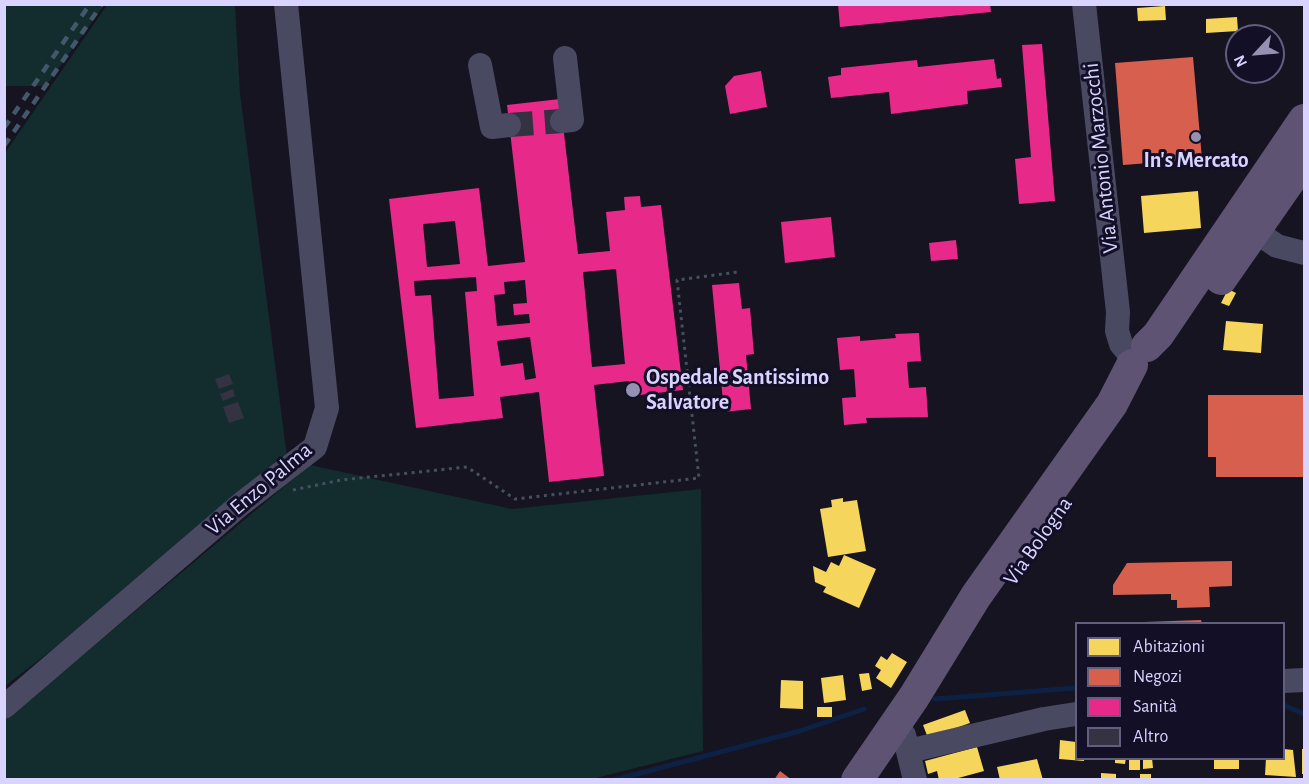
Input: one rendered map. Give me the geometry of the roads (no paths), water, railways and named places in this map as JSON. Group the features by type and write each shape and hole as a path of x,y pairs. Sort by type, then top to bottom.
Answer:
{"main road":[{"name":"Via Bologna","path":"869,769 906,707 949,666 958,641 993,573 1112,404 1305,120"},
{"name":"Via Bologna","path":"958,641 1044,531 1125,413 1142,357 1178,339 1305,160"}],"street":[{"name":"Via Enzo Palma","path":"4,707 241,504 315,447 327,408 286,4"},
{"name":"Via Antonio Marzocchi","path":"1084,4 1118,312 1117,331 1121,344 1142,357"},
{"path":"562,121 572,120 565,58"},
{"path":"480,65 492,127 509,125"},
{"path":"1255,231 1277,246 1305,253"},
{"path":"993,573 1008,567 1034,535 1044,531"},
{"path":"1285,681 1305,680"},
{"path":"869,769 914,777 909,751 906,707"},
{"path":"909,751 1075,714"}],"waterway":[{"path":"935,699 1075,688"},
{"path":"1285,705 1304,714"},
{"path":"614,780 800,731 864,709"}],"tunnel":[{"path":"509,125 562,121"}],"railway":[{"path":"4,128 90,4"},
{"path":"4,146 102,4"}],"place":[{"name":"In's Mercato","path":"1196,137"},
{"name":"Ospedale Santissimo Salvatore","path":"633,390"}]}
